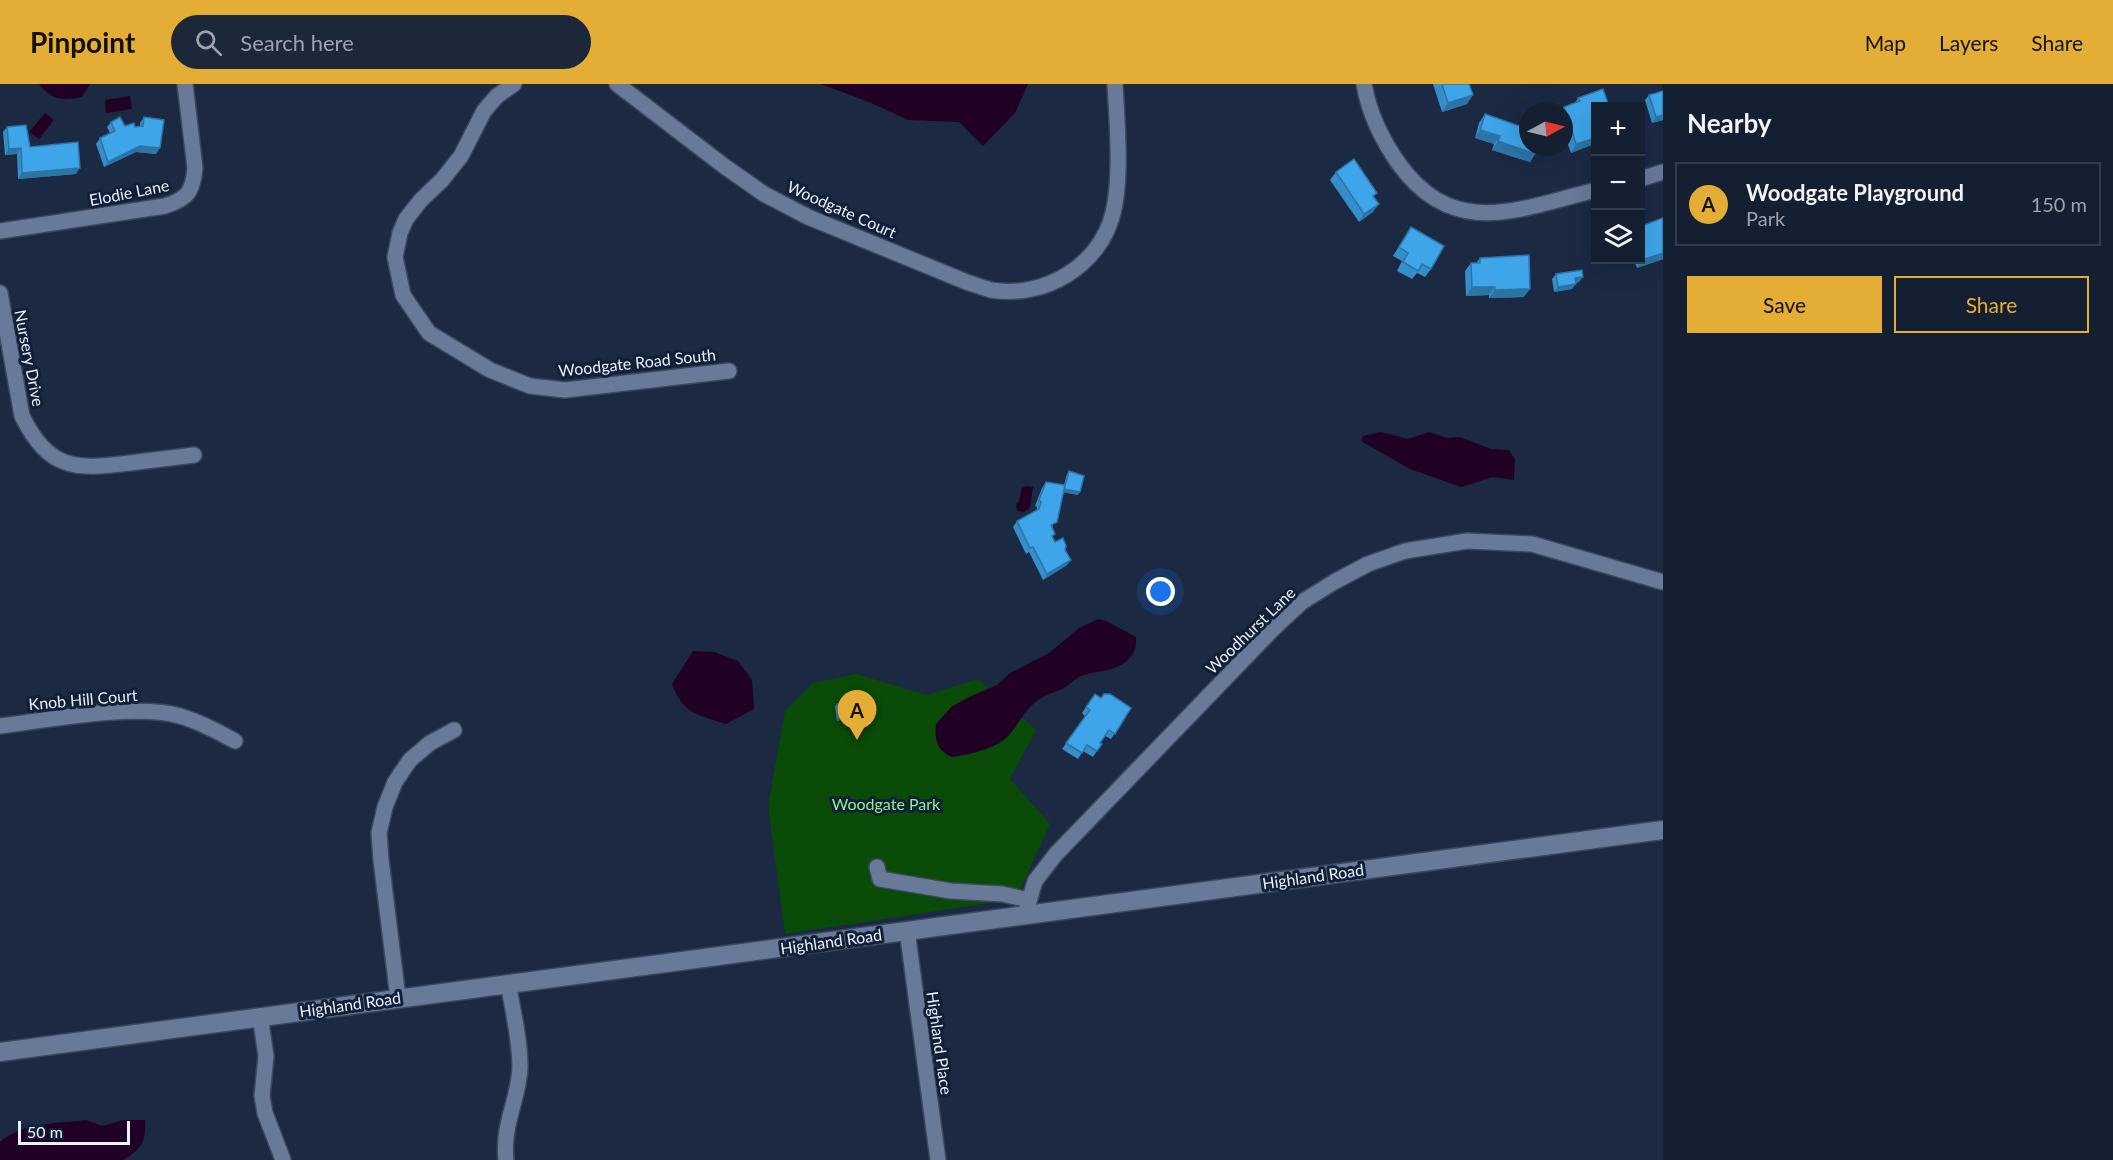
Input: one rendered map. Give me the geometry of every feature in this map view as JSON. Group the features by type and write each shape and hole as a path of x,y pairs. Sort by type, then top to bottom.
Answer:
{"street":[{"name":"Elodie Lane","path":"0,231 165,206 178,202 188,194 194,181 195,168 185,84"},
{"name":"Woodgate Road South","path":"514,84 497,96 484,111 460,156 442,180 406,219 400,232 395,257 403,295 429,333 490,370 530,386 565,390 729,371"},
{"name":"Woodgate Court","path":"617,84 764,194 808,217 969,283 991,290 1014,291 1037,288 1059,280 1077,268 1094,252 1106,233 1113,213 1116,191 1115,84"},
{"path":"1364,84 1375,122 1390,151 1410,178 1426,194 1445,205 1466,212 1488,214 1510,211 1591,191"},
{"path":"1645,177 1663,172"},
{"name":"Nursery Drive","path":"0,293 22,416 31,434 45,450 59,460 79,467 100,467 194,455"},
{"name":"Woodhurst Lane","path":"1027,907 1035,881 1056,854 1273,628 1302,602 1368,564 1405,551 1442,544 1499,541 1532,544 1663,582"},
{"name":"Knob Hill Court","path":"0,726 144,711 178,715 211,728 235,741"},
{"path":"398,998 379,833 384,807 395,783 410,760 430,743 454,730"},
{"name":"Highland Road","path":"0,1052 907,930 1027,907 1663,830"},
{"path":"877,867 880,879 951,891 1002,894 1027,907"},
{"name":"Highland Place","path":"907,930 938,1160"},
{"path":"506,1160 506,1128 518,1084 520,1067 508,983"},
{"path":"260,1016 266,1056 262,1096 283,1160"}],"green space":[{"name":"Woodgate Park","path":"856,674 927,695 978,679 1036,730 1010,779 1050,824 1016,899 785,934 768,806 785,711 813,683"}],"shaded area":[{"path":"39,84 90,84 82,97 69,99 53,96"},
{"path":"821,84 1028,84 1015,113 983,146 959,122 908,120"},
{"path":"130,96 132,109 106,113 105,100"},
{"path":"45,113 54,120 39,139 29,132"},
{"path":"1381,432 1408,439 1429,432 1447,438 1460,437 1491,449 1509,450 1515,460 1514,480 1493,477 1461,487 1410,469 1361,441 1363,436"},
{"path":"1033,487 1030,508 1024,512 1018,511 1017,503 1022,488"},
{"path":"1098,619 1136,637 1132,656 1127,661 1116,668 1079,677 1064,688 1043,697 1028,709 1005,739 991,747 975,753 952,757 940,748 936,739 936,724 951,707 997,685 1010,673 1049,653 1079,628"},
{"path":"693,651 714,652 738,661 752,680 754,709 726,724 693,712 681,702 672,684"},
{"path":"86,1120 102,1126 124,1120 145,1120 142,1144 123,1160 0,1160 0,1142 9,1135 29,1127"}],"building":[{"path":"1442,84 1469,84 1473,95 1448,103"},
{"path":"1603,89 1608,102 1591,102 1591,140 1576,144 1573,135 1573,104 1580,101 1578,98"},
{"path":"1663,91 1663,115 1656,117 1649,95"},
{"path":"1485,114 1519,126 1519,148 1498,141 1500,136 1480,130"},
{"path":"120,117 125,126 134,123 135,127 143,126 144,117 164,120 160,148 140,146 108,162 100,138 115,131 111,122"},
{"path":"26,125 30,147 78,142 80,168 22,173 21,148 9,149 7,127"},
{"path":"1354,159 1377,193 1373,196 1379,204 1364,214 1336,172"},
{"path":"1663,218 1663,253 1645,259 1645,225"},
{"path":"1411,227 1444,246 1431,269 1422,264 1418,271 1403,262 1408,253 1399,247"},
{"path":"1529,255 1530,289 1495,290 1495,287 1472,287 1471,263 1480,263 1480,258"},
{"path":"1582,270 1583,277 1575,278 1576,284 1558,287 1556,274"},
{"path":"1069,471 1084,476 1080,492 1064,489"},
{"path":"1046,482 1065,485 1057,522 1051,525 1055,534 1052,536 1055,542 1063,538 1065,550 1071,560 1047,574 1033,547 1030,548 1017,521 1039,509 1041,502 1039,500"},
{"path":"1095,694 1101,698 1104,694 1110,694 1131,708 1115,734 1109,730 1097,751 1087,745 1082,753 1066,743 1090,710 1086,707"},
{"path":"851,701 853,715 839,718 837,704"}],"place":[{"name":"Woodgate Playground","path":"857,740"}]}
